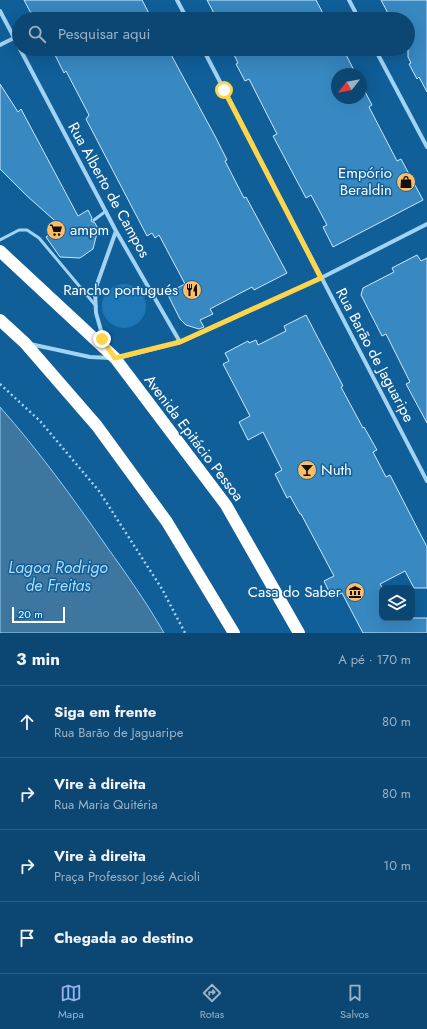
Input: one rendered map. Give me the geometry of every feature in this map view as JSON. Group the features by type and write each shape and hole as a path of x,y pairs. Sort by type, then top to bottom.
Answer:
{"highway":[{"name":"Avenida Epitácio Pessoa","path":"0,251 115,358 226,505 299,633"},
{"path":"0,320 25,343 97,426 166,522 234,633"},
{"path":"291,619 295,633"}],"street":[{"path":"177,0 183,12"},
{"path":"349,0 355,12"},
{"name":"Rua Alberto de Campos","path":"0,11 12,34"},
{"path":"0,45 12,39"},
{"name":"Rua Alberto de Campos","path":"24,56 116,231 180,342"},
{"name":"Rua Barão de Jaguaripe","path":"207,56 427,481"},
{"path":"379,56 427,147"},
{"path":"25,343 90,357 115,358 180,342 321,278 427,224"},
{"path":"115,358 102,339 96,313 95,290 116,231"}],"lane":[{"path":"94,220 106,211"},
{"path":"0,240 19,230 28,230 39,238 96,306"},
{"path":"49,250 52,247"}],"path":[{"path":"0,384 40,421 99,491 162,590 185,633"}],"shaded area":[{"path":"128,284 140,290 145,298 145,314 140,322 132,327 120,328 108,322 103,314 102,302 108,290 116,285"}],"water":[{"name":"Lagoa Rodrigo de Freitas","path":"0,407 42,458 68,493 137,589 164,633 0,633"}],"building":[{"path":"24,0 142,0 148,12 30,12"},
{"path":"207,0 316,0 322,12 213,12"},
{"path":"381,0 427,0 427,92 419,77 417,79 409,64 411,63 408,56 415,56 415,12 387,12"},
{"path":"56,56 172,56 216,138 227,160 225,161 244,198 246,197 287,273 254,290 252,287 210,309 213,314 200,320 204,327 199,329 186,325 180,319 167,293 185,284 159,235 155,238 152,233 147,236 86,119 89,115 66,71 64,73"},
{"path":"234,56 347,56 353,68 331,68 331,104 367,104 367,95 372,105 369,107 397,161 401,159 423,200 333,247 323,227 327,225 311,195 306,198 273,136 277,134 249,79 245,81 236,64 238,63"},
{"path":"0,84 18,112 21,109 78,216 88,210 92,218 91,221 95,223 98,229 93,249 80,258 60,257 46,237 62,227 27,196 0,169"},
{"path":"417,255 421,261 427,258 427,423 406,384 410,382 386,334 382,336 361,295 363,288 394,272 392,268"},
{"path":"306,315 343,386 341,387 363,428 364,427 377,450 373,452 386,477 390,475 427,547 427,588 415,588 415,585 412,585 405,571 380,584 379,621 415,621 415,618 427,618 427,633 363,633 342,593 332,598 324,581 334,576 301,514 290,496 287,498 275,474 282,470 263,432 248,440 239,422 250,416 223,364 229,361 225,353 248,341 249,343 256,340 258,345 286,331 284,326"}],"place":[{"name":"Empório Beraldin","path":"406,182"},
{"name":"ampm","path":"56,230"},
{"name":"Rancho portugués","path":"192,290"},
{"name":"Nuth","path":"307,470"},
{"name":"Casa do Saber","path":"355,592"}],"route":[{"path":"102,339 115,358 180,342 321,278 224,90"}]}
